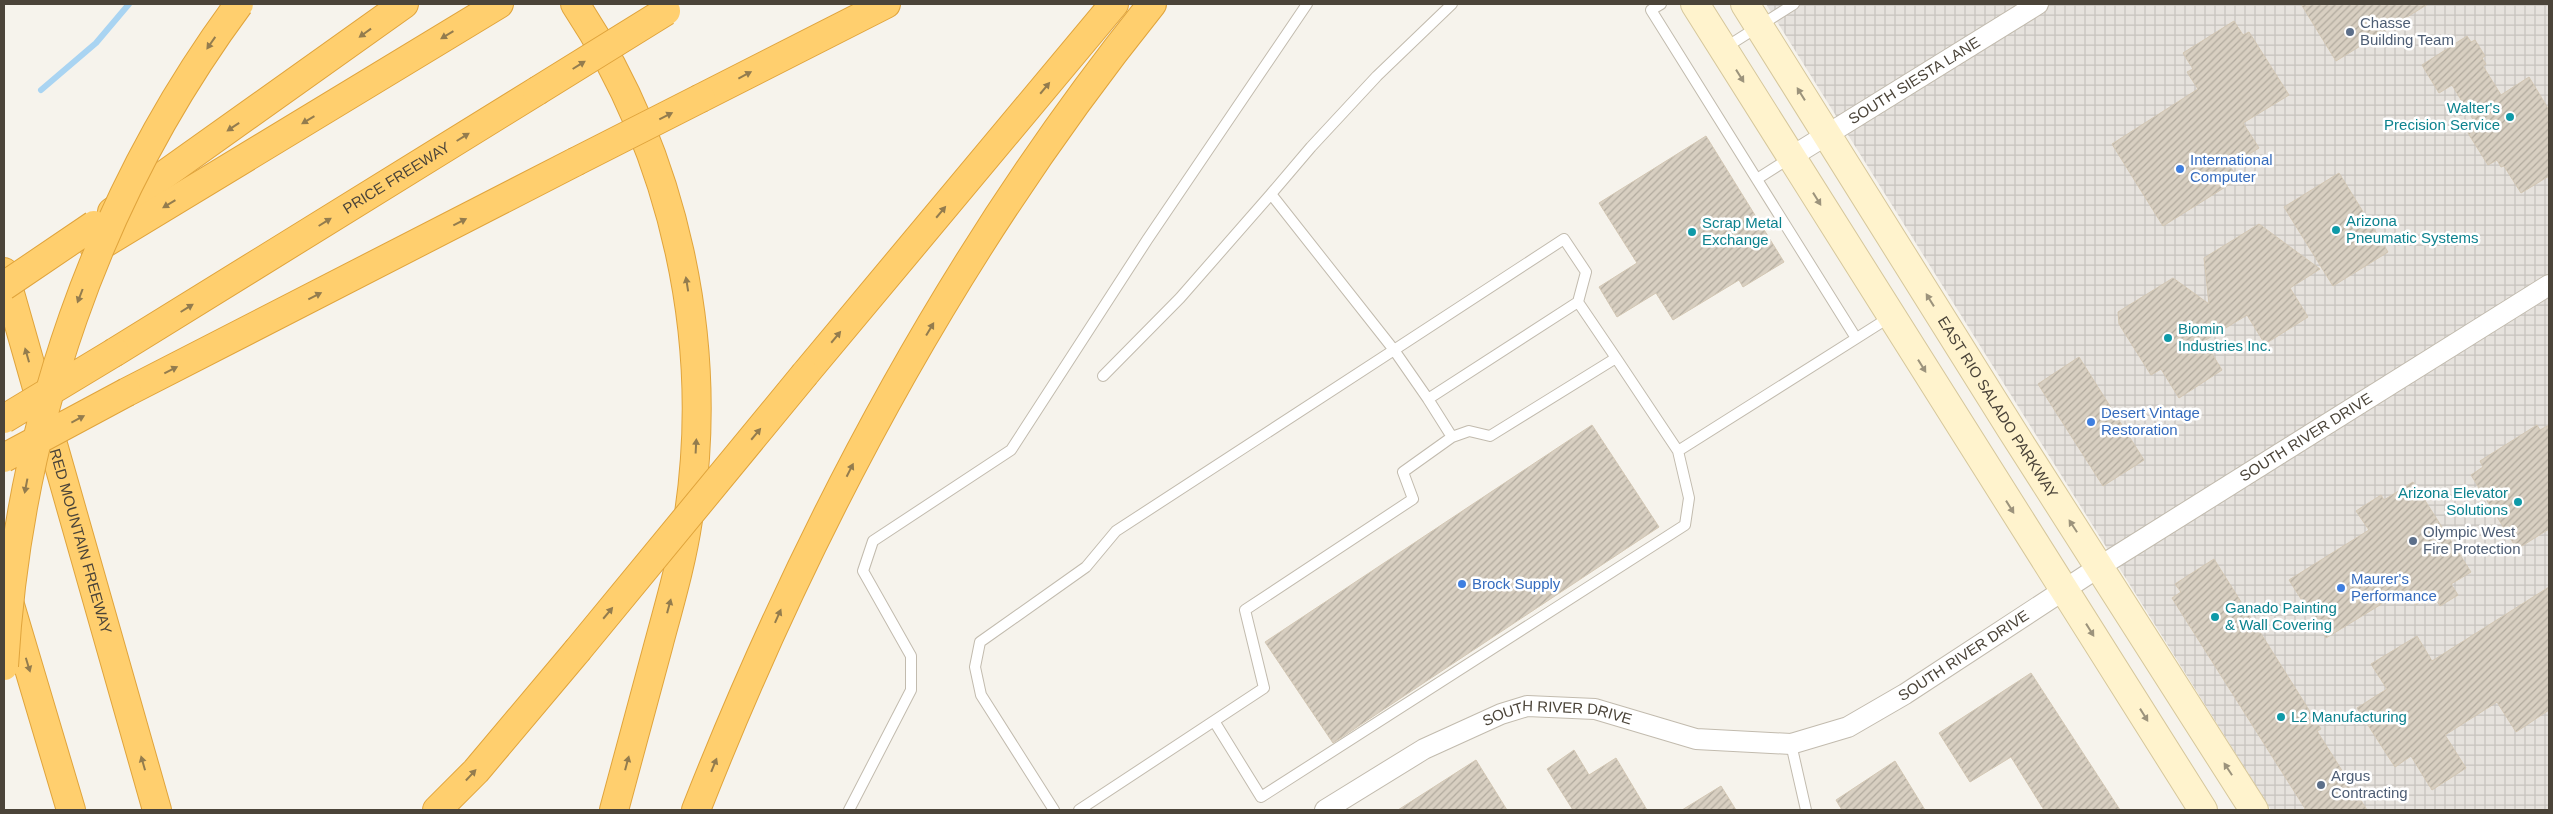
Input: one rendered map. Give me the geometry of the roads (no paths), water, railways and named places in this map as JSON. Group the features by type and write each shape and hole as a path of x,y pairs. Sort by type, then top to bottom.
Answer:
{"highway":[{"path":"4,666 13,566 26,488 43,412 78,300 108,227 142,157 191,73 239,4"},
{"path":"4,302 94,237 404,4"},
{"path":"575,4 598,41 624,91 647,143 665,195 686,278 696,375 696,448 688,521 672,595 614,810"},
{"path":"4,458 127,392 886,4"},
{"path":"696,810 730,725 785,601 819,531 892,394 966,270 1013,196 1152,4"},
{"path":"4,286 94,237 494,7"},
{"name":"PRICE FREEWAY","path":"4,419 672,8"},
{"path":"437,810 476,771 577,651 805,374 1110,9"},
{"name":"RED MOUNTAIN FREEWAY","path":"4,272 157,810"},
{"path":"4,584 71,810"}],"main road":[{"path":"1695,4 2203,810"},
{"name":"EAST RIO SALADO PARKWAY","path":"1752,15 2254,810"}],"street":[{"name":"SOUTH SIESTA LANE","path":"1791,157 2038,4"},
{"name":"SOUTH RIVER DRIVE","path":"1326,810 1424,748 1501,714 1526,706 1594,709 1696,739 1791,744 1848,727 1905,694 2064,589 2549,285"}],"lane":[{"path":"849,810 911,690 911,656 863,571 873,540 1011,450 1147,240 1307,4"},
{"path":"1103,376 1180,298 1311,147 1377,76 1452,4"},
{"path":"1661,4 1651,10 1856,338"},
{"path":"1723,49 1752,15 1794,4"},
{"path":"1757,179 1791,157"},
{"path":"1272,194 1394,350 1452,437"},
{"path":"1054,810 981,695 975,667 980,642 1086,567 1116,531 1564,238 1586,272 1578,302 1428,399"},
{"path":"1214,721 1261,797 1685,525 1689,498 1678,451 1578,302"},
{"path":"1678,451 1891,316"},
{"path":"1079,810 1264,688 1245,610 1413,499 1403,472 1452,437 1469,431 1490,436 1616,358"},
{"path":"1791,744 1806,810"}],"waterway":[{"path":"41,90 96,43 129,4"}],"place":[{"name":"Chasse Building Team","path":"2350,32"},
{"name":"Walter's Precision Service","path":"2510,117"},
{"name":"International Computer","path":"2180,169"},
{"name":"Arizona Pneumatic Systems","path":"2336,230"},
{"name":"Scrap Metal Exchange","path":"1692,232"},
{"name":"Biomin Industries Inc.","path":"2168,338"},
{"name":"Desert Vintage Restoration","path":"2091,422"},
{"name":"Arizona Elevator Solutions","path":"2518,502"},
{"name":"Olympic West Fire Protection","path":"2413,541"},
{"name":"Brock Supply","path":"1462,584"},
{"name":"Maurer's Performance","path":"2341,588"},
{"name":"Ganado Painting & Wall Covering","path":"2215,617"},
{"name":"L2 Manufacturing","path":"2281,717"},
{"name":"Argus Contracting","path":"2321,785"}]}
